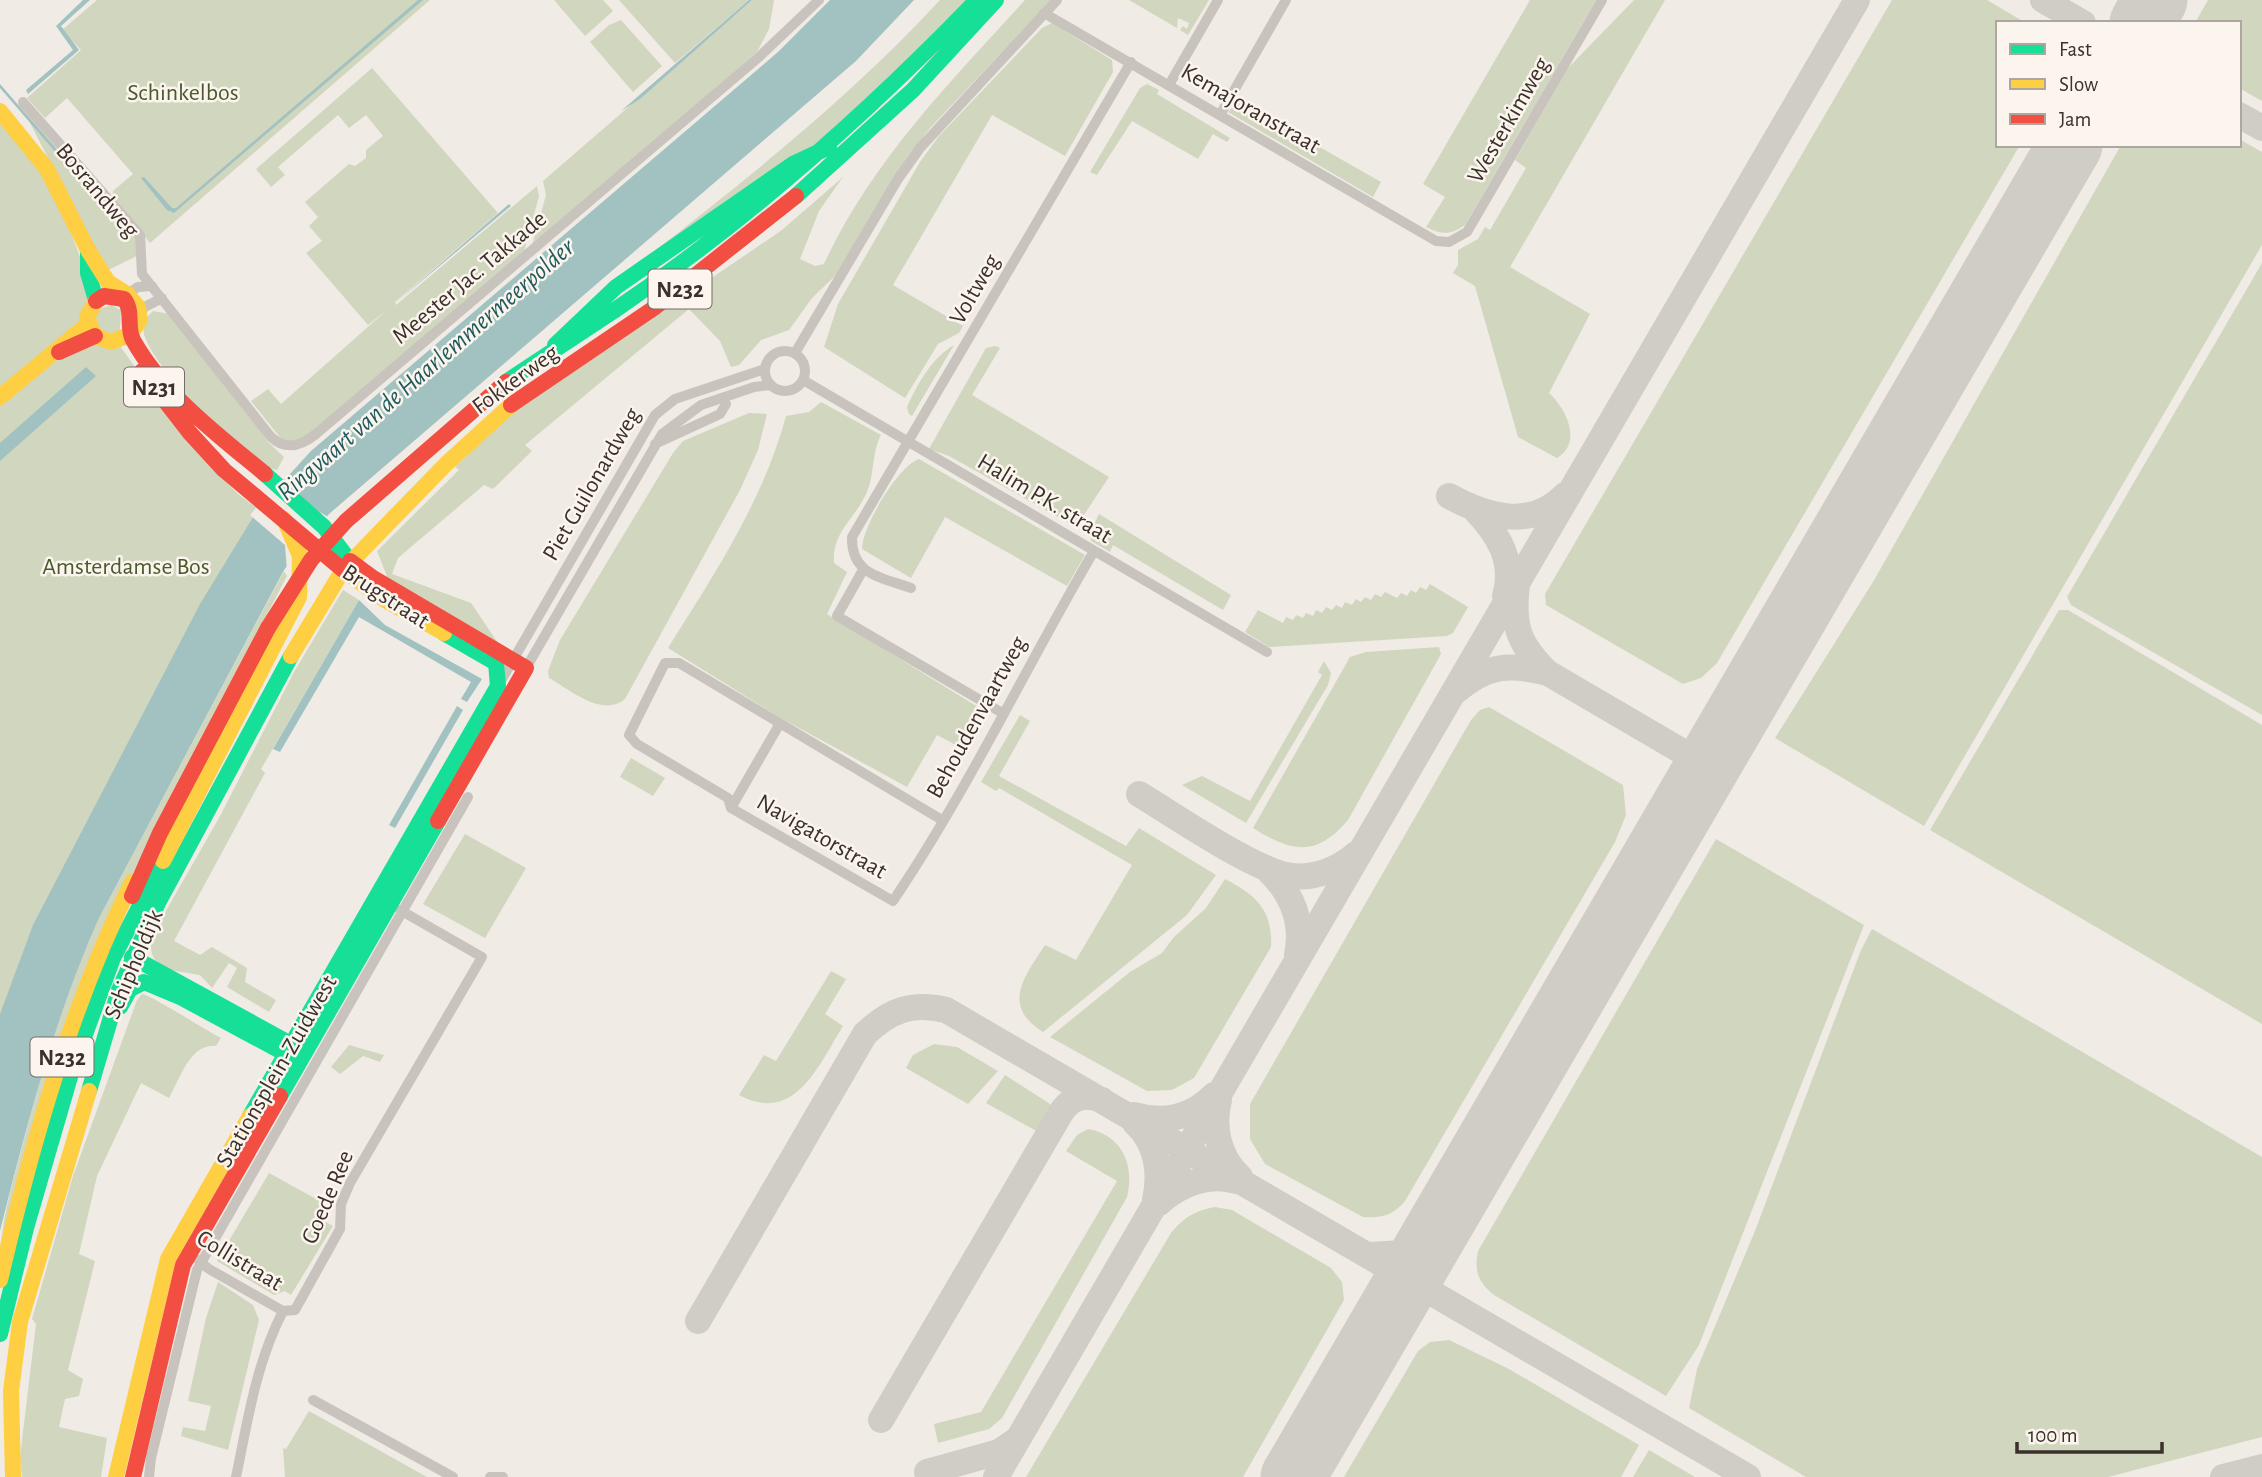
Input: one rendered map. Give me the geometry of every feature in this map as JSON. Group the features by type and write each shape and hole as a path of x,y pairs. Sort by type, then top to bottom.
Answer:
{"main road":[{"name":"Fokkerweg","path":"157,840 268,628 303,570 346,521 511,377 710,244 829,147 894,86 977,0"},
{"name":"Fokkerweg","path":"345,561 496,416 559,370 654,308 816,181 913,90 996,0"},
{"name":"Bosrandweg","path":"0,111 47,169 88,250 108,282 122,293"},
{"name":"N232","path":"345,561 350,527 517,380 602,298 793,164 829,147"},
{"name":"Bosrandweg","path":"88,250 88,273 96,300"},
{"path":"0,397 48,357 91,330 88,310 96,300 122,293"},
{"name":"N231","path":"122,293 139,310"},
{"name":"N231","path":"122,293 132,312 128,334 190,433 224,470 284,519"},
{"path":"128,334 139,310"},
{"name":"N231","path":"91,330 106,341 128,334"},
{"name":"Brugstraat","path":"128,334 195,416 326,529 345,561"},
{"name":"N232","path":"72,1070 104,980 124,935 296,604 306,548 284,519"},
{"path":"326,529 339,533 350,527"},
{"name":"Brugstraat","path":"306,548 345,561 511,665"},
{"name":"Schipholdijk","path":"13,1477 11,1391 20,1322 101,1044 132,957 309,622 345,561"},
{"name":"Stationsplein-Zuidwest","path":"485,723 498,686 511,665"},
{"name":"Stationsplein-Zuidwest","path":"188,1254 390,904 414,847 485,723 511,665"},
{"name":"N232","path":"0,1334 91,990 157,840"},
{"name":"N232","path":"0,1280 26,1178 81,996 112,920 157,840"},
{"name":"Stationsplein-Zuidwest","path":"188,1254 289,1048 390,904"},
{"path":"104,980 117,965 132,957 289,1048"},
{"path":"101,1044 127,994 136,984 151,982 304,1055"},
{"path":"116,1477 136,1429 188,1254"},
{"path":"133,1477 136,1429"}],"street":[{"name":"Meester Jac. Takkade","path":"152,286 271,437 289,446 304,443 557,231 781,37 819,0"},
{"path":"795,353 920,148 1057,0"},
{"path":"1169,85 1218,0"},
{"path":"1220,115 1286,0"},
{"name":"Westerkimweg","path":"1436,241 1449,242 1467,232 1602,0"},
{"name":"Kemajoranstraat","path":"1044,13 1436,241"},
{"name":"Voltweg","path":"863,570 852,554 852,537 1131,62"},
{"name":"Bosrandweg","path":"23,102 140,234 142,274 152,286"},
{"path":"122,293 152,286"},
{"path":"139,310 162,298"},
{"path":"780,351 795,353 805,365 803,380 798,386 784,391 771,385 765,369 773,354 780,351"},
{"name":"Piet Guilonardweg","path":"511,665 660,409 675,399 765,369"},
{"name":"Halim P.K. straat","path":"803,380 1267,652"},
{"name":"Piet Guilonardweg","path":"511,665 655,444 681,418 701,405 771,385"},
{"name":"Piet Guilonardweg","path":"655,444 720,414 733,394"},
{"name":"Piet Guilonardweg","path":"681,418 726,404"},
{"name":"Behoudenvaartweg","path":"893,901 1004,714 1032,657 1094,551"},
{"path":"911,588 863,570 837,616 1004,714"},
{"name":"Navigatorstraat","path":"779,725 678,663 665,663 629,735 637,744 729,798 731,808 893,901"},
{"path":"731,808 779,725 942,820"},
{"name":"Stationsplein-Zuidwest","path":"188,1254 390,904 468,797"},
{"name":"Goede Ree","path":"236,1477 255,1380 267,1343 283,1311 295,1310 340,1229 341,1204 350,1183 482,957 390,904"},
{"name":"Collistraat","path":"188,1254 283,1311"},
{"path":"313,1400 453,1477"},
{"path":"136,1429 149,1477"},
{"path":"490,1477 503,1477"}],"green space":[{"name":"Schinkelbos","path":"97,0 430,0 150,243 112,197 113,191 133,174 67,98 45,118 27,98 81,50 62,30"},
{"path":"554,0 603,0 613,11 585,36"},
{"path":"619,0 749,0 675,63"},
{"path":"752,0 774,0 769,29 757,52 532,246 546,195 543,181"},
{"path":"940,0 967,0 877,94 816,145 629,271 790,142 868,73"},
{"path":"1025,0 1051,0 931,127 908,156 835,276 812,298 789,330 761,340 739,365 731,367 720,341 689,309 525,445 532,451 493,489 484,485 398,558 392,574 471,603 498,643 388,579 377,551 459,470 455,467 509,416 782,230 843,177 819,211 800,259 815,266 824,264 843,227 888,157 941,93"},
{"path":"1129,0 1209,0 1188,35 1180,30 1183,26 1187,29 1189,23 1178,18 1177,28"},
{"path":"1530,0 1596,0 1465,225 1450,232 1431,230 1426,227 1445,197 1423,184"},
{"path":"1634,0 1665,0 1510,267 1590,314 1549,393 1566,416 1569,426 1569,443 1557,458 1518,437 1475,286 1453,273 1458,265 1458,250 1478,239 1485,227 1490,230 1526,168 1515,160 1568,68"},
{"path":"1892,0 1987,0 2023,21 1996,21 1996,147 2019,147 1717,663 1701,678 1683,684 1546,605 1545,594"},
{"path":"2208,0 2262,0 2262,101 2241,89 2241,21 2196,21"},
{"path":"621,20 662,66 633,92 590,42 609,25"},
{"path":"1052,23 1112,60 1113,72 1065,156 992,115 893,285 963,326 959,333 938,344 905,398 824,347 838,304 920,162 939,136 1042,28"},
{"path":"372,68 498,213 395,302 396,305 537,186 539,196 524,252 310,435 283,441 251,401 268,389 281,404 388,309 368,325 306,253 322,241 309,226 318,217 305,202 349,164 355,166 366,158 366,150 383,136 366,115 349,128 338,115 278,167 285,175 271,187 256,169"},
{"path":"1147,84 1159,90 1157,94 1230,138 1227,142 1213,134 1198,159 1132,121 1097,175 1090,172 1140,88"},
{"path":"1239,101 1381,182 1373,197 1228,112"},
{"path":"21,102 136,238 137,256 106,271 28,119 61,154 18,105"},
{"name":"Amsterdamse Bos","path":"0,112 46,168 100,309 111,305 121,310 119,345 198,453 238,494 258,509 70,934 0,1134"},
{"path":"2241,140 2262,152 2262,245 1924,826 1775,738 1873,582 2120,147 2241,147"},
{"path":"2262,263 2262,715 2071,605 2067,597"},
{"path":"153,311 170,314 218,371 268,442 284,457 277,470 262,464 244,451 181,390 151,349 144,334 146,321"},
{"path":"954,345 912,416 907,407 921,380 932,364"},
{"path":"986,348 1000,348 972,395 1109,477 1076,527 949,456 929,449"},
{"path":"821,402 881,435 866,494 836,543 834,563 847,572 827,614 986,712 965,750 937,735 907,787 781,718 668,648 720,564 751,507 786,416 809,412"},
{"path":"749,413 767,414 758,450 740,490 625,699 616,704 597,704 549,678 548,671 560,640 673,453 683,441"},
{"path":"919,459 1085,555 1067,586 945,517 911,578 862,549 868,527 883,498 901,473"},
{"path":"1099,514 1231,595 1223,610 1113,545 1110,552 1091,541 1091,531"},
{"path":"284,571 287,576 94,948 0,1263 7,1205 30,1118 46,1060 87,946 99,918"},
{"path":"1430,584 1468,607 1453,633 1447,636 1269,647 1245,632 1258,610 1283,623 1286,617 1293,620 1296,615 1303,618 1306,613 1313,616 1316,610 1322,613 1326,607 1332,610 1336,605 1342,608 1345,602 1352,605 1356,599 1361,602 1365,597 1371,600 1375,594 1381,597 1385,592 1397,598 1401,593 1407,596 1411,590 1416,593 1420,587 1426,590"},
{"path":"343,590 359,600 261,769 265,773 174,941 200,955 212,947 247,968 245,982 276,1000 269,1012 227,987 237,968 229,963 212,988 200,975 172,970 158,964 153,957 151,937 219,818 294,672"},
{"path":"2059,610 2068,610 2262,725 2262,1024 1930,830"},
{"path":"1439,647 1441,654 1348,820 1336,832 1314,846 1303,847 1279,842 1253,828 1350,657 1366,652"},
{"path":"1324,661 1331,673 1328,685 1246,823 1182,785 1202,776 1250,801 1322,675 1318,672"},
{"path":"1489,707 1623,785 1626,815 1615,842 1405,1201 1386,1215 1363,1217 1265,1164 1250,1139 1250,1104 1471,720 1480,710"},
{"path":"1020,715 1030,721 999,776 1126,846 1139,828 1216,875 1187,915 1043,1032 1030,1022 1020,1001 1020,991 1030,968 1045,945 1076,960 1132,865 999,788 996,791 981,782"},
{"path":"631,758 665,778 653,796 620,777"},
{"path":"465,834 526,868 485,938 423,904"},
{"path":"1716,839 1864,925 1699,1345 1666,1396 1494,1295 1478,1276 1477,1258 1478,1251"},
{"path":"1225,879 1246,891 1260,905 1269,923 1271,947 1194,1078 1172,1090 1147,1091 1050,1037 1130,972 1162,953 1174,937 1206,908"},
{"path":"1872,929 2262,1157 2262,1437 2108,1477 1806,1477 1689,1408 1697,1369 1755,1231 1861,950"},
{"path":"831,971 846,979 825,1014 843,1026 814,1073 803,1087 790,1097 775,1102 759,1102 739,1095 764,1055 776,1061"},
{"path":"142,994 221,1038 216,1046 199,1050 193,1056 169,1098 141,1083 97,1176 79,1254 95,1261 68,1370 83,1379 79,1396 65,1399 59,1427 107,1438 101,1477 22,1477 20,1457 36,1324 32,1319 73,1176 137,1000"},
{"path":"934,1044 957,1047 998,1071 968,1104 906,1068 913,1055"},
{"path":"349,1045 384,1055 380,1062 363,1056 340,1074 331,1067"},
{"path":"1005,1075 1050,1104 1051,1114 1040,1133 986,1103"},
{"path":"1088,1129 1110,1138 1123,1153 1129,1174 1127,1197 1002,1418 989,1429 938,1443 934,1424 981,1412 1117,1181 1066,1151 1077,1135"},
{"path":"269,1173 327,1205 324,1221 333,1226 291,1295 285,1291 274,1295 217,1261"},
{"path":"1215,1207 1232,1210 1331,1268 1342,1282 1344,1300 1243,1477 1026,1477 1171,1233 1190,1216"},
{"path":"218,1282 253,1305 259,1320 228,1450 181,1436 183,1427 205,1431 211,1406 188,1401 206,1318"},
{"path":"1449,1340 1509,1369 1639,1445 1621,1477 1344,1477 1418,1351 1430,1342"},
{"path":"309,1411 427,1477 285,1477 283,1448 286,1449"},
{"path":"1649,1450 1695,1477 1633,1477"}],"water":[{"path":"83,0 90,0 61,26 79,50 28,94 26,90 73,50 56,26"},
{"path":"418,0 423,0 174,213 167,210 141,178 144,177 172,208 176,208"},
{"path":"752,0 640,99 621,111"},
{"name":"Ringvaart van de Haarlemmermeerpolder","path":"830,0 914,0 856,61 329,514 284,570 99,918 55,1033 0,1231 0,1014 33,925 200,604 258,509 311,451 778,52"},
{"path":"0,84 121,223 122,229 0,88"},
{"path":"509,204 511,206 394,304"},
{"path":"86,367 96,376 0,461 0,443"},
{"path":"359,600 385,625 482,679 467,702 461,699 471,682 359,617 280,752 273,749"},
{"path":"457,706 463,710 395,828 389,825"}],"pier":[{"path":"280,479 316,510 330,518 287,571 285,545 250,515"}],"taxiway":[{"path":"996,1477 1857,0"},
{"path":"2043,0 2080,21"},
{"path":"2241,116 2262,128"},
{"path":"1449,496 1478,510 1523,516 1538,513 1565,495"},
{"path":"1476,511 1492,530 1503,550 1508,572 1505,596"},
{"path":"1517,584 1516,612 1519,633 1530,653 1548,673 1683,752 1703,754 1723,740"},
{"path":"1456,691 1478,676 1499,668 1522,668 1548,673"},
{"path":"1683,752 1694,769 1692,793"},
{"path":"1139,794 1236,853 1276,872 1300,877 1317,874 1342,864 1356,854"},
{"path":"1267,869 1283,888 1294,908 1299,931 1297,955"},
{"path":"698,1321 865,1034 883,1019 902,1010 934,1008 946,1010 1748,1477"},
{"path":"1134,1115 1156,1119 1177,1117 1197,1109 1214,1095"},
{"path":"881,1420 1062,1111 1070,1102 1080,1098 1102,1100"},
{"path":"1219,1100 1216,1121 1219,1142 1227,1161 1240,1177"},
{"path":"1135,1123 1148,1140 1156,1159 1155,1200"},
{"path":"1159,1203 1176,1190 1205,1179 1236,1181"},
{"path":"1369,1255 1404,1253 1434,1236"},
{"path":"927,1472 999,1452 1018,1439"},
{"path":"2223,1477 2262,1467"}],"runway":[{"path":"2143,21 2155,0"},
{"path":"1293,1477 2069,147"}],"traffic: fast":[{"path":"615,310 759,203 849,125 977,0"},
{"path":"796,196 913,90 996,0"},
{"path":"555,345 616,287 793,164 829,147"},
{"path":"88,250 88,273 96,300"},
{"path":"506,382 615,310"},
{"path":"265,474 324,527 350,561"},
{"path":"250,1116 498,686 496,663 444,633"},
{"path":"89,1091 119,990 158,903 291,656"},
{"path":"280,1096 438,821"},
{"path":"0,1334 26,1228 72,1070 113,958 163,861"},
{"path":"132,957 298,1048"},
{"path":"120,1007 130,989 144,982 182,998"},
{"path":"182,998 286,1054 295,1054"}],"traffic: slow":[{"path":"0,111 47,169 88,250 108,282 127,294 138,307 140,320 131,334 111,342 95,336 87,317 96,301"},
{"path":"0,397 88,324"},
{"path":"291,656 343,570 446,464 511,405"},
{"path":"163,861 299,597 300,556 284,519"},
{"path":"343,570 385,600 444,633"},
{"path":"0,1280 39,1127 71,1028 132,882"},
{"path":"13,1477 11,1391 20,1322 89,1091"},
{"path":"116,1477 168,1259 250,1116"}],"traffic: jam":[{"path":"511,405 654,308 796,196"},
{"path":"96,301 104,296 124,299 129,309 133,340 145,360 193,413 265,474"},
{"path":"59,352 95,336"},
{"path":"142,371 190,433 224,470 343,570"},
{"path":"268,628 311,560 346,521 506,382"},
{"path":"350,561 373,578 526,668 438,821"},
{"path":"132,896 160,833 268,628"},
{"path":"133,1477 183,1265 280,1096"}]}
